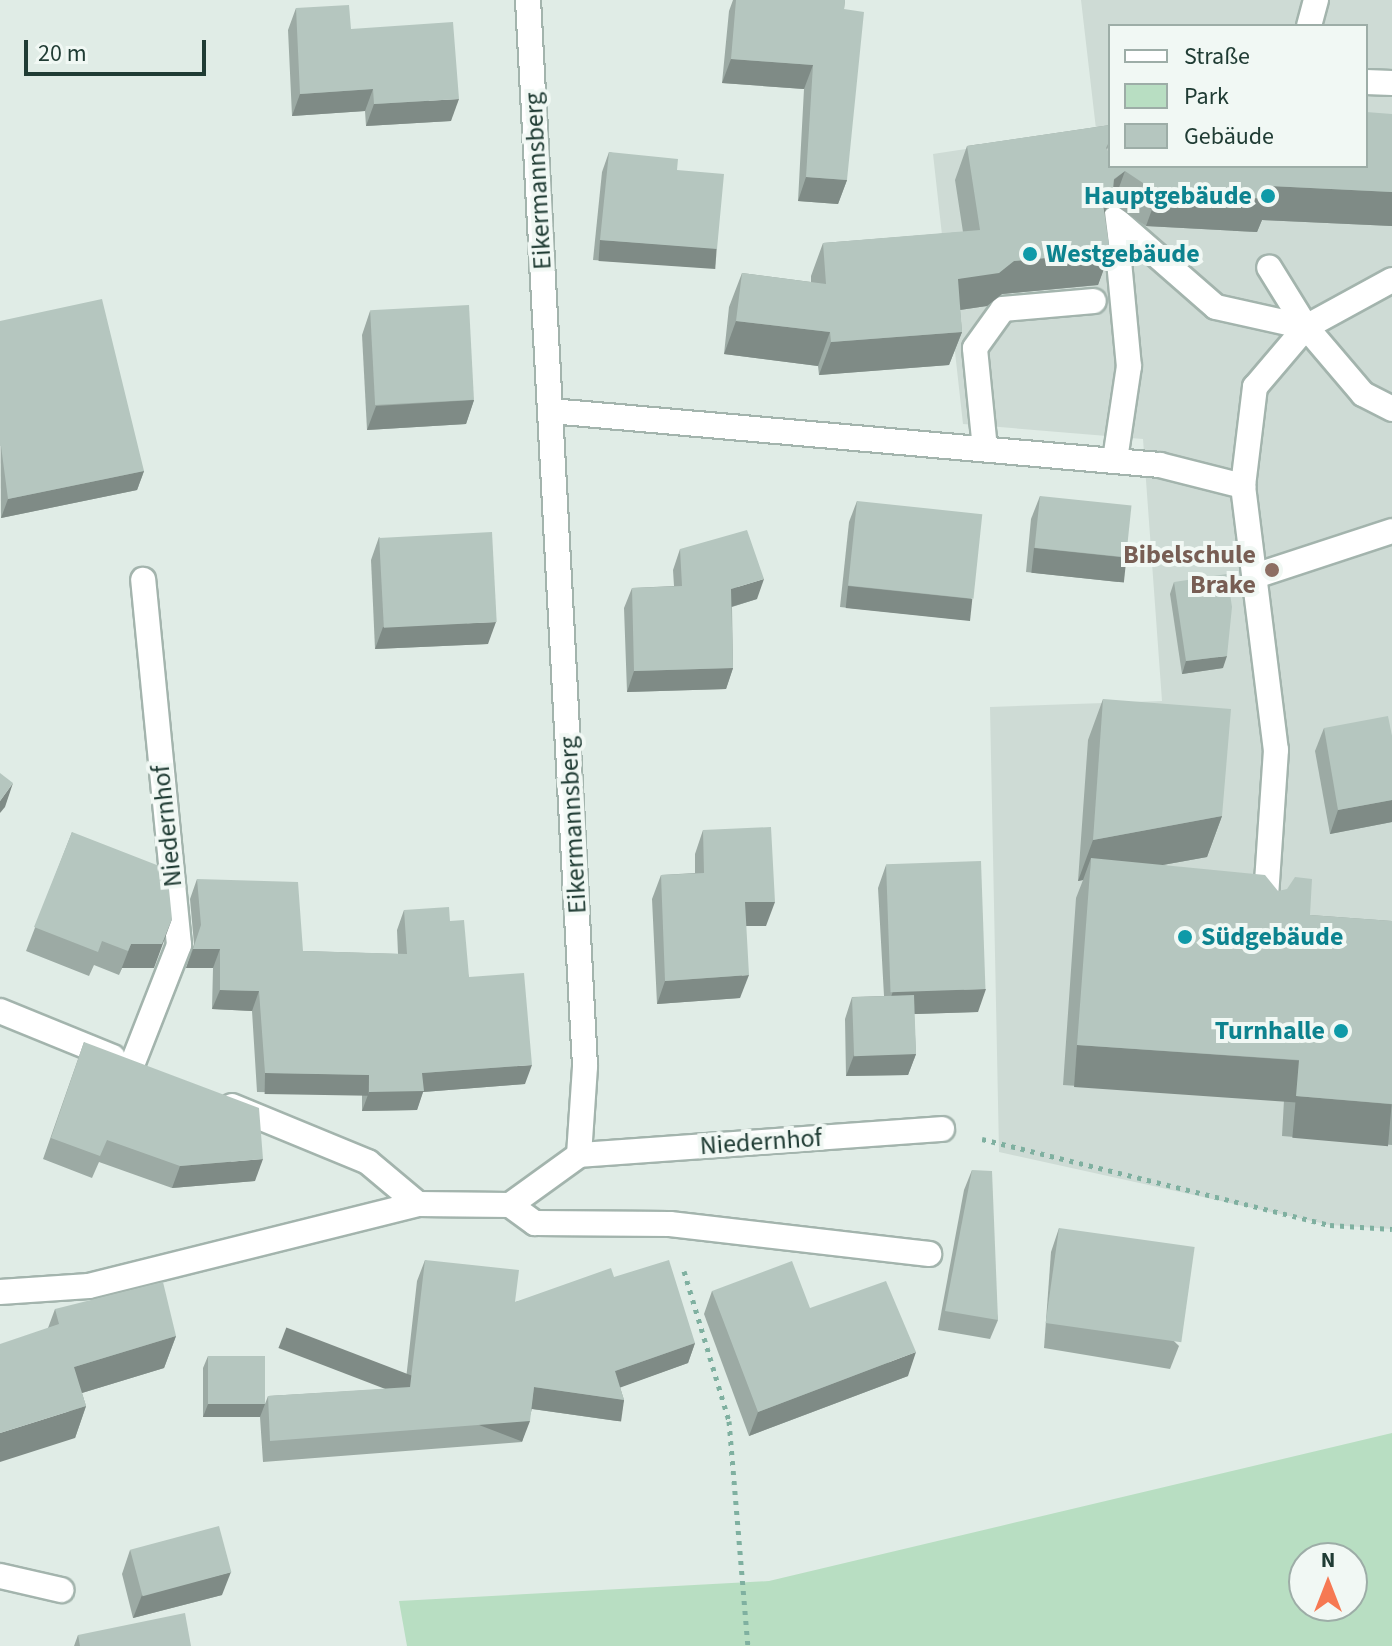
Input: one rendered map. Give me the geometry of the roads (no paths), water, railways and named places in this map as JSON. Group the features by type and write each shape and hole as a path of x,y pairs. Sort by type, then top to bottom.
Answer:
{"street":[{"name":"Eikermannsberg","path":"528,0 585,1066 579,1155"},
{"path":"1310,24 1316,0"},
{"path":"1368,82 1392,83"},
{"path":"1115,460 1129,366 1115,219 1216,307 1306,327"},
{"path":"1269,267 1306,327 1363,394 1392,409"},
{"path":"1265,916 1276,750 1243,486 1255,387 1306,327 1392,280"},
{"path":"985,449 975,348 1003,309 1094,301"},
{"path":"551,411 1115,460 1160,465 1243,486"},
{"path":"1255,576 1392,531"},
{"name":"Niedernhof","path":"132,1065 179,945 143,580"},
{"path":"0,1011 162,1077"},
{"path":"206,1095 368,1162 418,1204"},
{"name":"Niedernhof","path":"579,1155 942,1129"},
{"path":"510,1205 579,1155"},
{"path":"0,1292 89,1286 418,1204 510,1205 535,1223 670,1224 929,1254"},
{"path":"0,1576 61,1590"}],"place":[{"name":"Hauptgebäude","path":"1268,196"},
{"name":"Westgebäude","path":"1030,254"},
{"name":"Bibelschule Brake","path":"1272,570"},
{"name":"Südgebäude","path":"1185,937"},
{"name":"Turnhalle","path":"1341,1031"}]}
